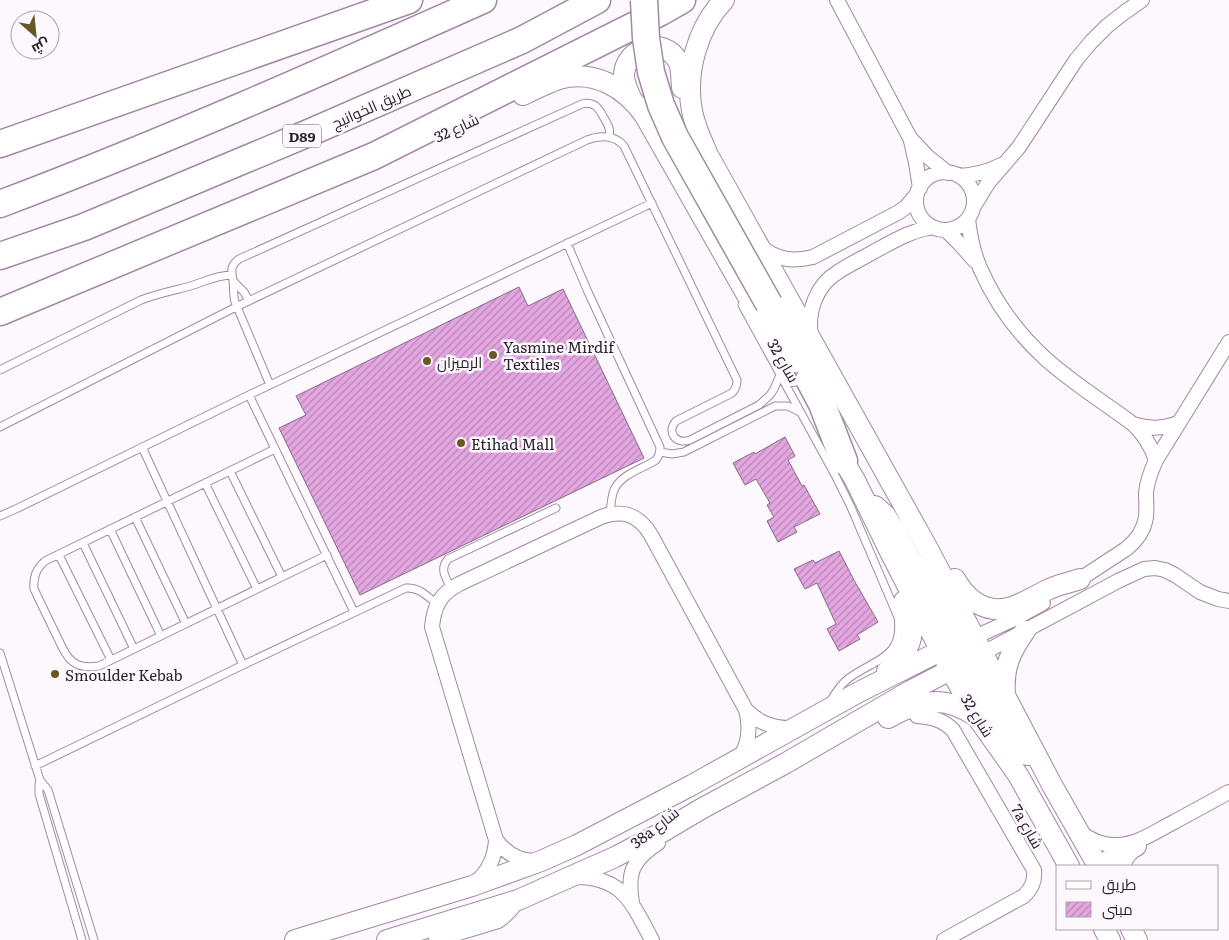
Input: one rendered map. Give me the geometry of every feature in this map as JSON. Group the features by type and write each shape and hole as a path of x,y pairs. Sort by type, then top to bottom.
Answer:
{"highway":[{"path":"0,144 409,0"},
{"path":"0,204 60,182 288,88 483,0"},
{"name":"طريق الخوانيج","path":"0,256 84,227 311,132 522,40 597,0"},
{"path":"644,0 646,38 651,72 661,105 675,137 769,304 822,404 844,461"},
{"path":"0,312 374,156 682,0"},
{"path":"0,269 84,227"}],"street":[{"name":"شارع 32","path":"724,0 708,22 698,43 692,66 690,89 692,111 699,134 708,155 927,547 962,652 977,717 1026,787 1068,865"},
{"path":"840,5 910,138 916,163 917,209 932,227 946,230 962,225 988,183 1020,147 1081,54 1107,26 1142,0"},
{"path":"631,98 624,77 628,60 641,49 658,47 666,50 678,62 681,70 682,92 688,114 699,134"},
{"name":"شارع 32","path":"374,156 425,141 546,84 561,79 591,78 605,82 631,98 645,116 822,426 844,461 890,552 962,652 1006,696 1052,785 1097,865"},
{"path":"910,138 928,157 970,186 973,192 971,213 973,248 980,268"},
{"path":"758,244 767,252 789,260 813,257 899,212 912,201 925,181 931,176 940,173 972,175 996,168 1006,162"},
{"path":"812,342 810,316 813,303 826,281 836,272 909,233 932,227"},
{"path":"946,230 980,268 1002,307 1030,343 1064,374 1134,424 1145,437 1156,460"},
{"path":"387,940 518,900 658,834 744,787 903,695 962,652 1080,580 1126,549 1134,543 1144,526 1148,482 1156,460 1229,342"},
{"path":"1134,424 1160,428 1178,423"},
{"path":"864,500 879,509 890,521 1003,726 1052,785"},
{"path":"472,886 490,866 496,840 432,627 433,615 437,604 451,588 601,517 619,513 634,517 647,528 746,710 749,735 740,758"},
{"path":"927,547 945,562 964,593 971,600 989,608 1010,608 1056,586 1080,580"},
{"path":"295,940 472,886 541,861 577,845 692,785 859,692 897,664 908,647 911,636 910,616 891,575 890,552"},
{"path":"859,692 962,652 1025,631 1144,569 1155,568 1165,570 1200,592 1229,602"},
{"path":"1006,696 1005,679 1008,661 1025,631"},
{"path":"827,739 857,731 901,710 924,702 952,704 967,710 977,717"},
{"path":"746,710 760,722 768,725 777,728 795,728"},
{"name":"7a شارع","path":"917,716 935,718 953,730 1034,870 1033,885 1024,896 944,940"},
{"path":"1026,787 1041,798 1075,857 1082,865"},
{"path":"1100,865 1229,792"},
{"name":"38a شارع","path":"632,903 629,883 631,873 640,856 680,828 701,809"},
{"path":"1079,832 1098,842 1116,846 1141,841"},
{"path":"496,840 515,857 541,861"},
{"path":"1124,865 1130,852 1141,841"},
{"name":"38a شارع","path":"570,877 601,880 610,883 618,889 632,903 652,940"},
{"path":"436,940 498,921 506,916 518,900"}],"lane":[{"path":"270,385 236,307 232,278 233,266 239,259 582,104 590,103 600,110 609,128 609,137"},
{"path":"0,427 236,307 598,136 617,140 624,146 737,380 737,385 732,393 676,421 672,430 676,439 685,442 690,440 759,405 770,395 780,375"},
{"path":"0,516 652,203"},
{"path":"706,222 717,253 728,276"},
{"path":"567,243 660,447 659,457 656,460 627,476 617,485 612,498 610,514"},
{"path":"0,370 141,300 213,277 223,275 232,278 249,301"},
{"path":"739,300 850,505 896,610 900,626 897,642 887,656 850,677 836,692 825,711"},
{"path":"249,395 354,612"},
{"path":"660,452 672,454 684,452 775,406 788,406 800,412"},
{"path":"142,447 242,665"},
{"path":"275,449 45,561 35,574 34,589 62,648 72,662 90,668 98,666 327,555"},
{"path":"230,471 282,577"},
{"path":"205,483 257,589"},
{"path":"451,588 444,571 444,566 448,559 556,508"},
{"path":"135,517 186,624"},
{"path":"110,530 161,636"},
{"path":"83,543 134,649"},
{"path":"59,555 111,660"},
{"path":"35,766 242,665 406,588 418,589 437,604"},
{"path":"0,653 35,766 40,780 48,790 94,940"},
{"path":"40,780 39,794 82,940"}],"building":[{"name":"Etihad Mall","path":"519,287 528,306 563,289 644,458 360,595 279,428 306,415 296,396"},
{"path":"785,437 795,456 788,460 820,514 794,527 797,532 778,542 767,521 774,517 767,505 770,503 756,479 745,485 733,463 754,452 755,454"},
{"path":"839,551 878,622 857,635 860,639 839,651 827,629 836,624 817,583 805,589 794,569 813,560 815,563"}],"place":[{"name":"Yasmine Mirdif Textiles","path":"493,355"},
{"name":"الرميزان","path":"427,361"},
{"name":"Etihad Mall","path":"461,443"},
{"name":"Smoulder Kebab","path":"55,674"}]}
